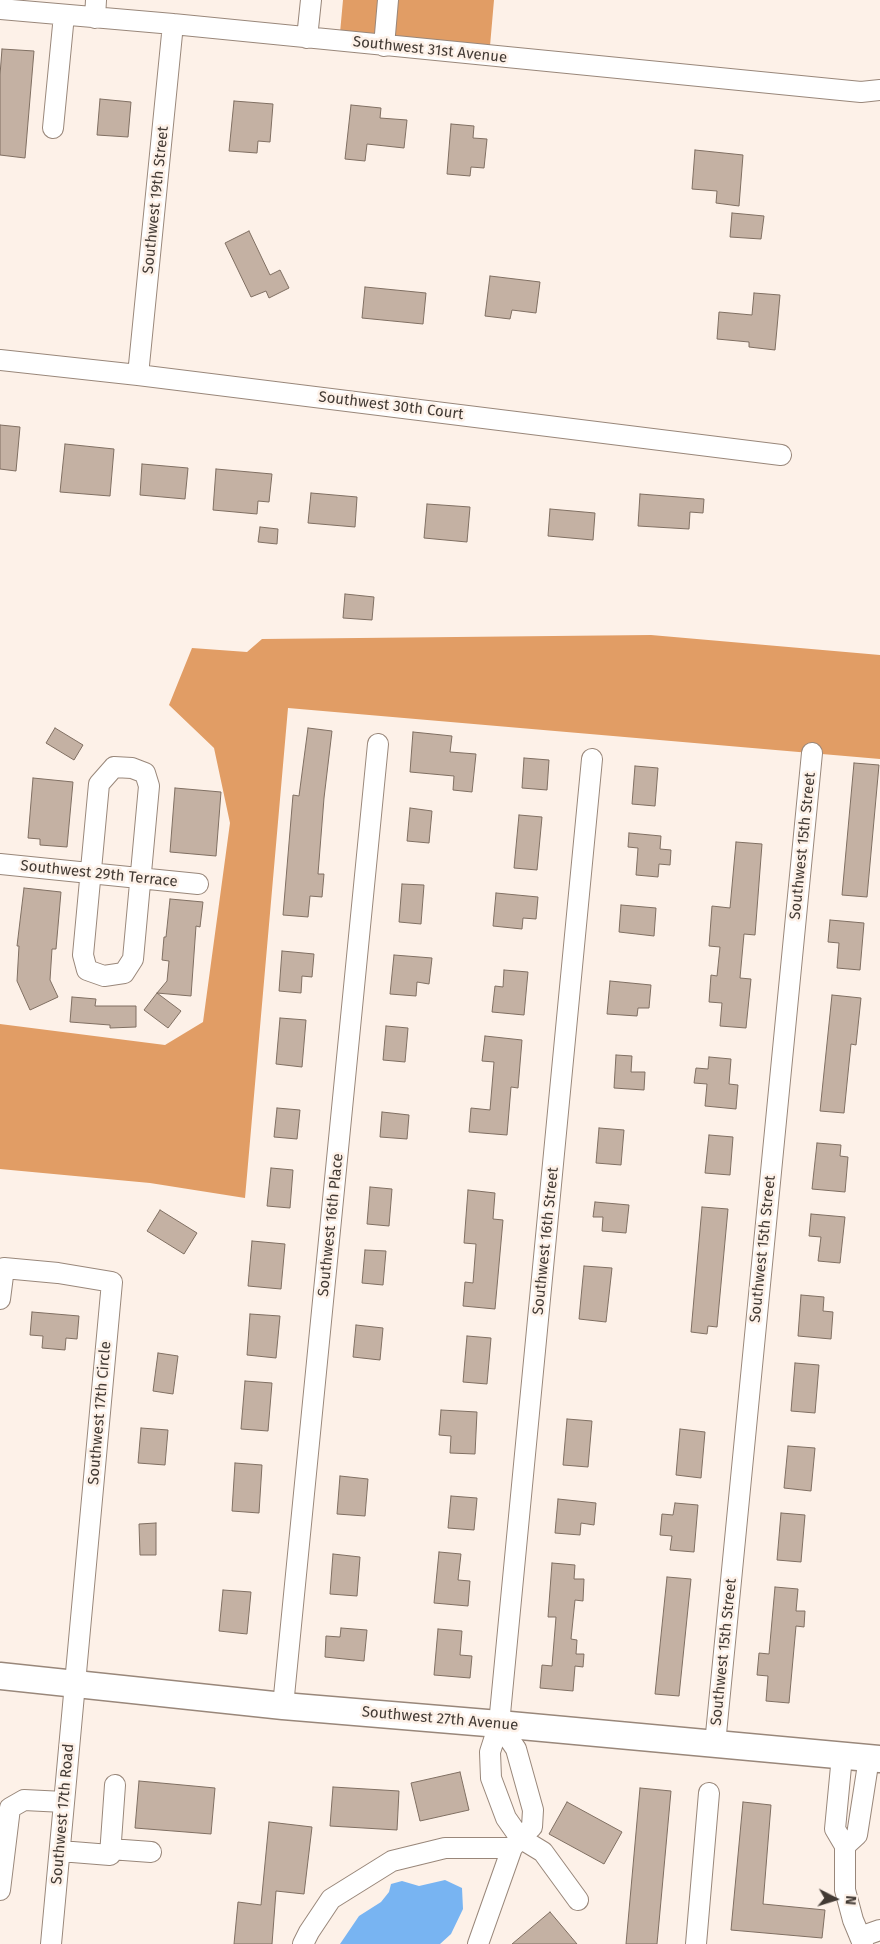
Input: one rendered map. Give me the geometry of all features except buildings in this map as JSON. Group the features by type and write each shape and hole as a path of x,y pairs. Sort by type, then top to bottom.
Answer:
{"main road":[{"name":"Southwest 27th Avenue","path":"0,1676 283,1706 874,1759"}],"street":[{"path":"307,38 311,0"},
{"path":"384,46 388,0"},
{"name":"Southwest 31st Avenue","path":"0,9 64,15 95,9 173,24 384,46 870,91"},
{"path":"53,128 64,15"},
{"name":"Southwest 19th Street","path":"138,375 173,24"},
{"name":"Southwest 30th Court","path":"0,360 138,375 781,455"},
{"name":"Southwest 16th Place","path":"283,1706 378,744"},
{"name":"Southwest 15th Street","path":"715,1744 812,753"},
{"name":"Southwest 16th Street","path":"516,1843 491,1778 490,1752 499,1724 592,759"},
{"path":"114,767 132,768 145,773 149,786 133,959 124,974 104,976 87,970 83,955 90,873 99,784 114,767"},
{"name":"Southwest 29th Terrace","path":"0,864 198,884"},
{"name":"Southwest 17th Circle","path":"0,1299 4,1268 58,1273 112,1282 76,1684"},
{"name":"Southwest 17th Road","path":"51,1944 76,1684"},
{"path":"478,1944 516,1843 532,1828 533,1810 516,1749 499,1724"},
{"path":"842,1756 835,1829 845,1846 845,1890 862,1940 880,1930"},
{"path":"845,1846 857,1835 874,1759"},
{"path":"60,1851 110,1855 115,1785"},
{"path":"498,1799 527,1789"},
{"path":"696,1944 709,1793"},
{"path":"0,1797 64,1802"},
{"path":"0,1890 10,1808 24,1800"},
{"path":"303,1944 331,1900 392,1861 445,1848 516,1843 543,1852 578,1900"},
{"path":"110,1849 151,1852"}],"shaded area":[{"path":"343,0 494,0 490,46 340,33"},
{"path":"651,635 880,655 880,759 288,708 245,1198 150,1183 0,1169 0,1024 165,1045 203,1022 230,823 214,748 169,705 192,648 247,652 262,639"}],"water":[{"path":"445,1880 462,1888 463,1909 451,1934 440,1944 340,1944 359,1916 381,1902 389,1892 391,1884 402,1881 419,1886"}]}
